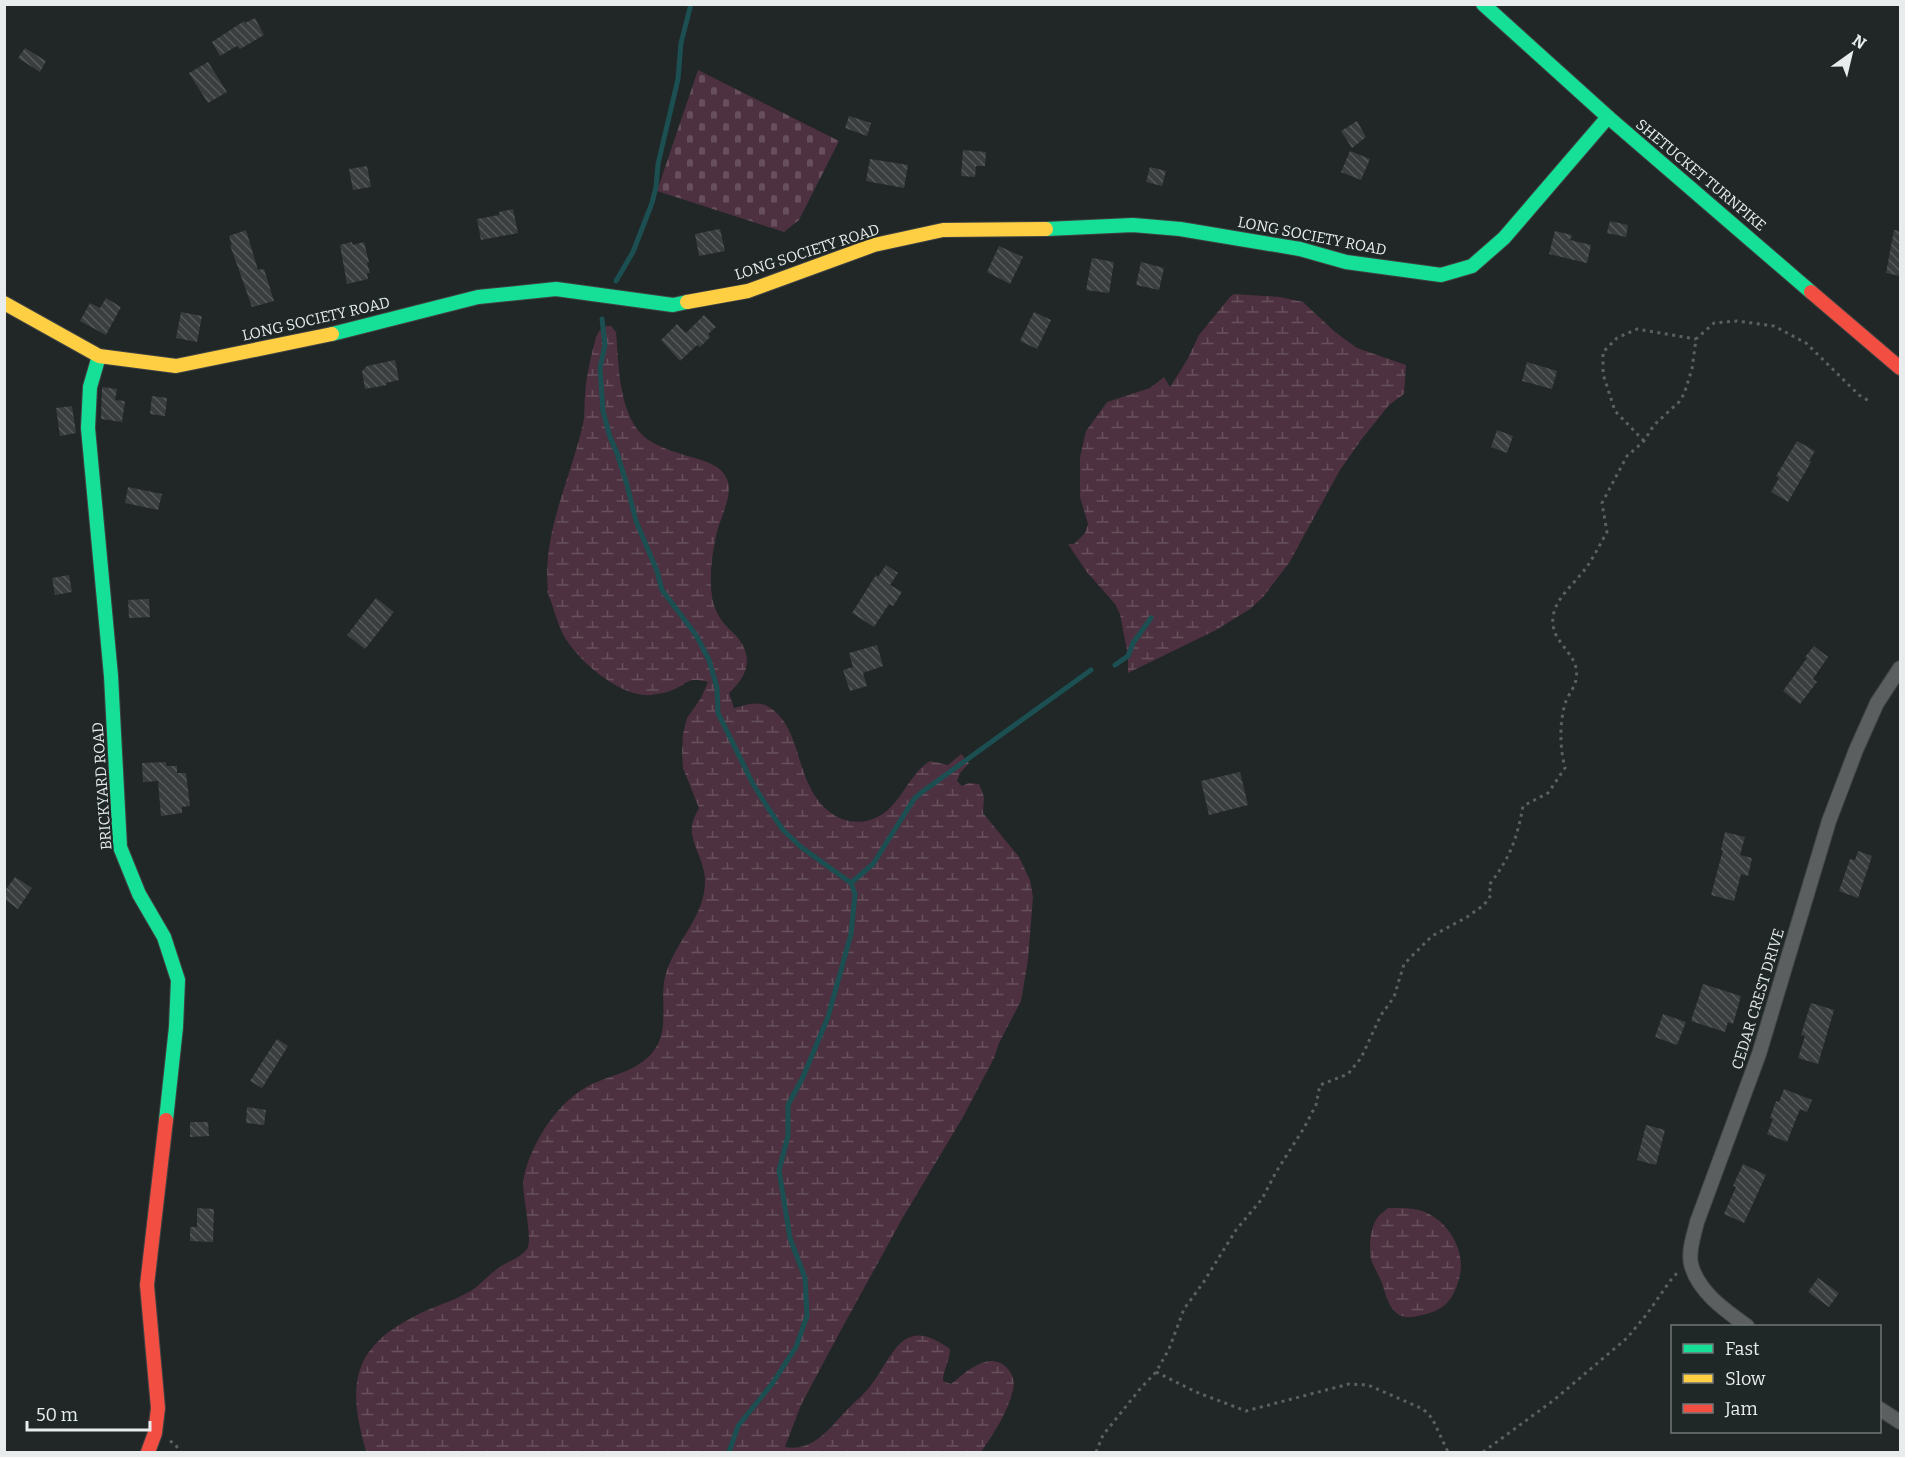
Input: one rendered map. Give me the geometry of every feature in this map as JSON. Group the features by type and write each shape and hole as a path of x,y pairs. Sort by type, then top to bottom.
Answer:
{"street":[{"name":"SHETUCKET TURNPIKE","path":"1483,4 1608,117 1900,368"},
{"name":"LONG SOCIETY ROAD","path":"4,303 99,356 176,366 312,339 478,297 556,289 673,305 748,291 874,245 943,230 1057,229 1133,225 1180,229 1299,249 1346,262 1441,275 1472,267 1504,238 1608,117"},
{"name":"BRICKYARD ROAD","path":"99,356 90,387 88,428 111,676 120,847 139,894 164,937 178,980 176,1027 147,1285 158,1408 155,1433 148,1452"},
{"name":"CEDAR CREST DRIVE","path":"1691,1263 1691,1249 1697,1222 1759,1054 1829,821 1877,703 1900,668"},
{"path":"1691,1263 1699,1281 1709,1295 1746,1325"},
{"path":"1881,1410 1900,1422"}],"path":[{"path":"1096,1452 1103,1435 1156,1372 1169,1348 1184,1309 1236,1230 1262,1199 1316,1105 1320,1085 1348,1074 1361,1058 1381,1015 1394,997 1404,964 1432,936 1484,905 1491,895 1490,885 1503,868 1517,837 1523,806 1548,793 1565,768 1560,748 1565,704 1577,679 1574,659 1562,646 1555,632 1554,614 1562,595 1586,568 1607,532 1602,503 1627,456 1644,441 1654,425 1679,402 1684,394 1692,369 1696,339 1714,323 1737,321 1774,326 1806,343 1859,395 1869,401"},
{"path":"1644,441 1615,411 1603,374 1602,352 1617,338 1637,329 1696,339"},
{"path":"1483,1452 1554,1400 1627,1338 1670,1281 1691,1263"},
{"path":"1156,1372 1206,1396 1246,1411 1349,1384 1368,1385 1423,1409 1432,1418 1448,1452"}],"green space":[{"path":"698,70 839,141 799,220 784,232 657,191"},
{"path":"1234,294 1280,297 1303,302 1335,332 1357,348 1406,365 1404,394 1389,405 1340,470 1289,563 1263,597 1250,609 1216,630 1128,673 1128,656 1120,614 1115,604 1086,571 1068,544 1074,544 1085,533 1088,524 1080,497 1080,457 1086,431 1107,402 1150,388 1164,377 1170,387 1199,335"},
{"path":"611,326 616,332 619,375 625,404 637,429 659,446 715,466 722,471 729,485 725,508 716,536 711,581 717,613 738,638 746,653 744,674 729,693 734,708 757,704 765,705 775,712 789,731 805,777 822,806 849,821 860,822 881,815 895,803 916,773 930,761 948,765 961,754 969,763 960,773 957,781 962,786 969,783 979,784 984,797 983,813 1019,857 1030,880 1033,897 1028,960 1021,1001 963,1117 902,1219 801,1405 785,1447 803,1446 819,1438 868,1389 900,1344 909,1337 920,1335 933,1339 950,1349 943,1381 951,1384 970,1369 993,1361 1000,1363 1011,1373 1014,1387 1008,1406 981,1452 366,1452 357,1405 357,1386 360,1369 368,1353 380,1339 397,1326 470,1292 497,1269 520,1256 527,1249 529,1245 523,1183 534,1148 550,1121 572,1097 590,1085 628,1070 652,1053 658,1044 663,1028 665,977 704,895 705,875 692,832 693,821 699,808 683,768 682,753 687,718 701,698 708,682 695,680 676,689 651,695 639,694 613,684 589,666 569,644 547,591 549,548 558,507 583,424 591,359 596,337 600,330"},
{"path":"1388,1208 1419,1210 1437,1219 1449,1232 1458,1248 1461,1266 1455,1291 1448,1302 1437,1310 1405,1317 1393,1309 1388,1300 1372,1262 1370,1245 1375,1221"}],"building":[{"path":"255,18 264,35 240,49 237,46 220,56 212,42 244,21 245,23"},
{"path":"25,48 46,61 40,72 18,58"},
{"path":"208,62 227,92 208,103 189,73"},
{"path":"849,116 871,123 867,136 845,128"},
{"path":"1357,121 1366,137 1352,148 1341,131"},
{"path":"963,150 986,152 985,166 976,166 975,177 961,176"},
{"path":"1350,151 1370,159 1361,180 1341,172"},
{"path":"870,159 908,165 904,188 866,181"},
{"path":"367,166 371,187 353,190 349,169"},
{"path":"1150,167 1166,171 1162,186 1146,182"},
{"path":"513,209 518,233 481,240 477,219 499,215 499,212"},
{"path":"1610,221 1628,225 1626,237 1607,233"},
{"path":"720,229 725,251 699,256 695,234"},
{"path":"246,230 258,270 264,269 274,301 252,307 230,245 232,245 229,236"},
{"path":"1894,230 1900,231 1900,276 1886,273"},
{"path":"1555,231 1572,235 1570,240 1591,245 1587,263 1549,254"},
{"path":"352,242 353,245 364,242 370,273 367,273 368,279 347,284 340,245"},
{"path":"999,246 1023,257 1010,284 987,272"},
{"path":"1092,258 1114,262 1109,293 1086,290"},
{"path":"1141,262 1164,268 1159,290 1136,285"},
{"path":"106,298 121,307 106,335 80,321 90,303 100,308"},
{"path":"181,312 202,316 197,342 176,338"},
{"path":"1034,312 1051,320 1037,349 1020,341"},
{"path":"704,315 716,327 708,334 710,337 700,347 697,345 680,361 661,340 677,324 686,333"},
{"path":"395,360 399,380 365,389 362,371 367,366"},
{"path":"1527,362 1557,371 1552,389 1522,381"},
{"path":"102,387 117,389 115,400 125,401 122,422 101,419"},
{"path":"152,396 167,398 165,416 150,414"},
{"path":"72,406 76,433 60,436 56,408"},
{"path":"1497,430 1513,436 1507,453 1491,447"},
{"path":"1797,441 1815,451 1788,502 1771,492 1779,478 1776,476"},
{"path":"128,487 162,494 158,510 125,503"},
{"path":"886,565 898,573 890,585 902,592 893,606 889,604 874,627 852,613 876,575 878,577"},
{"path":"69,575 72,592 55,595 52,578"},
{"path":"376,598 394,612 365,649 347,635"},
{"path":"149,599 150,617 129,618 128,600"},
{"path":"877,645 883,666 863,673 867,686 850,691 843,670 853,667 849,653"},
{"path":"1814,646 1828,657 1813,679 1817,682 1800,704 1783,691"},
{"path":"166,762 166,766 177,766 177,773 186,773 190,806 182,807 182,813 161,816 158,781 143,782 142,763"},
{"path":"1240,772 1248,805 1209,815 1201,781"},
{"path":"1725,832 1745,837 1740,855 1752,858 1748,876 1741,874 1734,901 1711,895 1723,850 1721,850"},
{"path":"1858,851 1872,856 1858,898 1839,891 1850,859 1855,860"},
{"path":"15,877 32,888 18,909 4,899 4,892"},
{"path":"1703,984 1741,996 1733,1024 1728,1022 1725,1032 1691,1021"},
{"path":"1811,1003 1834,1010 1818,1064 1798,1058 1805,1036 1801,1035"},
{"path":"1663,1014 1686,1022 1677,1045 1655,1037"},
{"path":"277,1039 288,1046 262,1088 250,1081"},
{"path":"1784,1089 1812,1100 1807,1112 1800,1109 1787,1142 1767,1134 1773,1119 1770,1118 1776,1101 1779,1102"},
{"path":"247,1107 266,1110 264,1125 246,1123"},
{"path":"190,1122 208,1122 209,1136 190,1137"},
{"path":"1646,1125 1665,1130 1656,1165 1637,1160"},
{"path":"1743,1164 1766,1175 1744,1223 1724,1214"},
{"path":"197,1208 214,1209 213,1242 190,1241 190,1227 197,1227"},
{"path":"1818,1278 1839,1293 1829,1307 1808,1292"}],"waterway":[{"path":"616,281 633,252 652,203 658,164 678,79 681,43 691,4"},
{"path":"602,319 605,345 600,368 603,411 636,521 657,571 662,590 696,635 709,660 717,688 718,713 753,784 768,808 783,830 801,847 851,883 855,894 851,934 828,1017 803,1077 788,1105 788,1136 779,1170 790,1238 805,1278 807,1316 796,1347 772,1384 738,1426 729,1452"},
{"path":"1115,665 1128,656 1133,643 1151,618"},
{"path":"851,883 873,864 914,799 1091,670"}],"traffic: fast":[{"path":"1483,4 1608,117 1811,292"},
{"path":"1046,229 1133,225 1180,229 1300,249 1346,262 1441,275 1472,266 1504,238 1608,117"},
{"path":"332,334 478,297 556,289 673,305 687,302"},
{"path":"99,356 90,387 88,428 111,676 120,847 139,894 164,937 178,980 176,1027 166,1120"}],"traffic: slow":[{"path":"687,302 748,291 874,245 943,230 1046,229"},
{"path":"4,303 99,356 176,366 332,334"}],"traffic: jam":[{"path":"1811,292 1900,368"},
{"path":"148,1452 155,1433 158,1408 147,1285 166,1120"}]}
